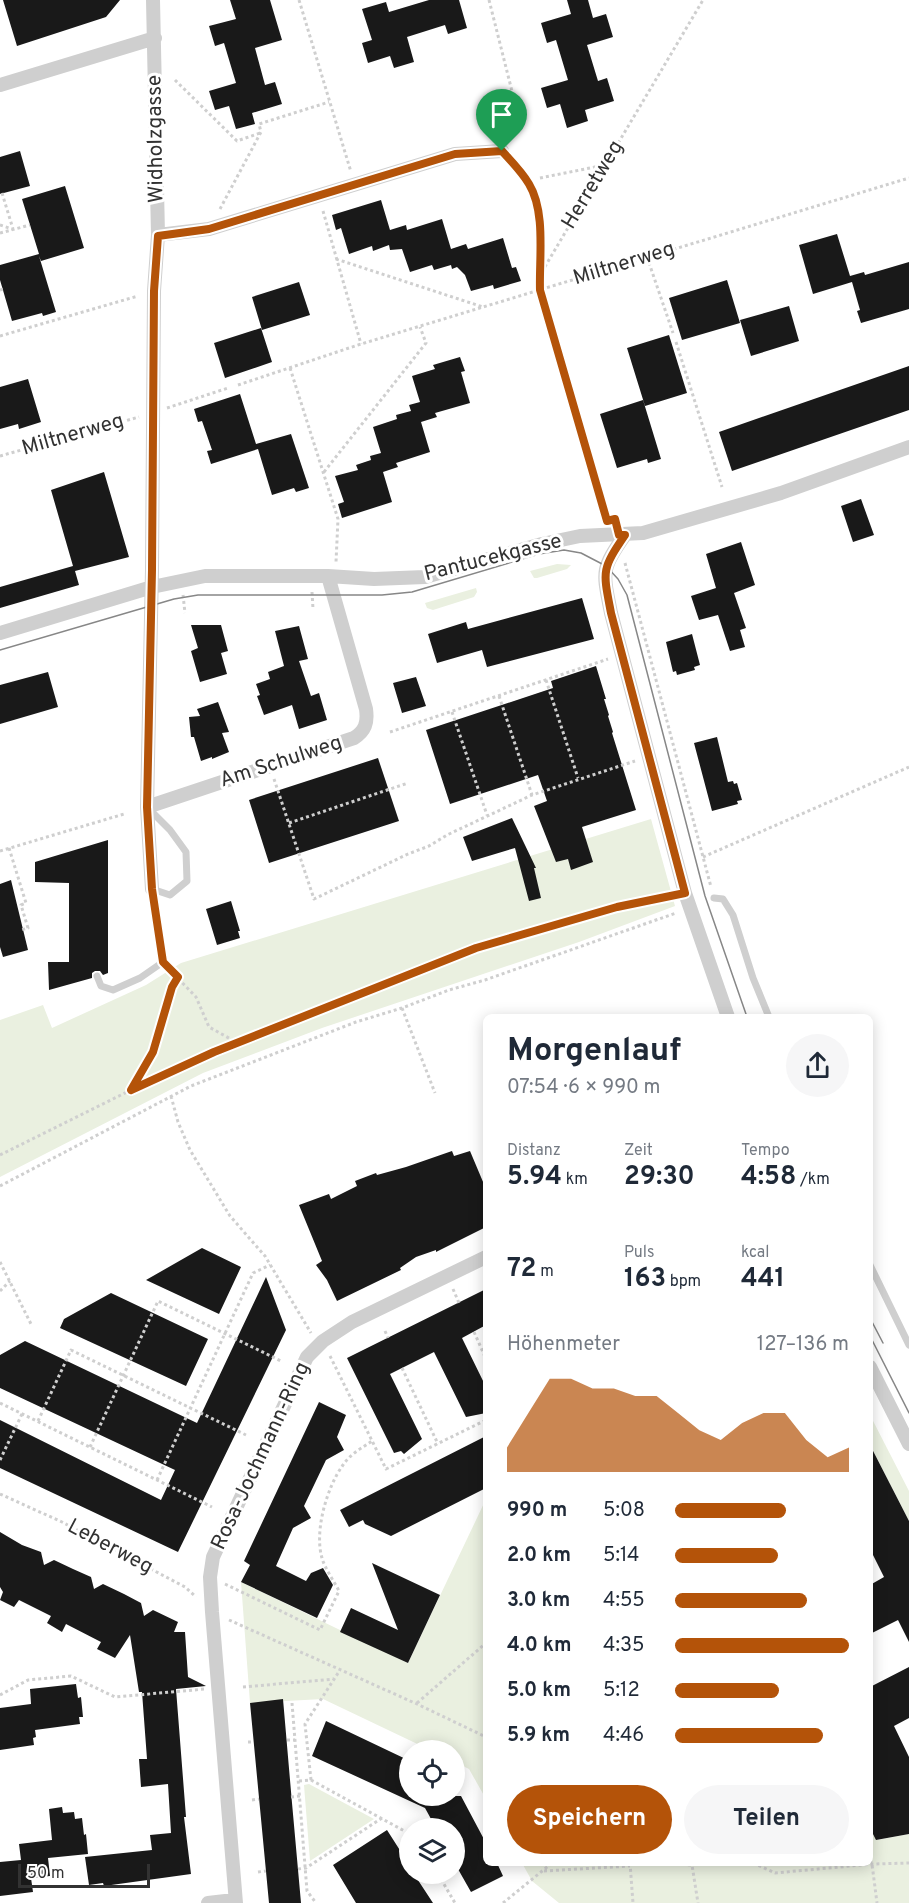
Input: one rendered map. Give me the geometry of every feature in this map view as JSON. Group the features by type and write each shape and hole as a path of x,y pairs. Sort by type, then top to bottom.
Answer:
{"street":[{"name":"Widholzgasse","path":"152,889 147,807 152,587 154,291 158,236 153,0"},
{"path":"0,84 155,38"},
{"path":"158,236 209,229 455,154 502,151"},
{"name":"Pantucekgasse","path":"0,633 152,587 205,576 332,576 374,579 425,577 542,544 580,536 621,538 718,513 909,447"},
{"path":"621,538 605,568 605,582 611,613 689,908 727,1014"},
{"name":"Am Schulweg","path":"147,807 354,738 365,727 366,709 332,576"},
{"name":"Rosa-Jochmann-Ring","path":"235,1902 212,1612 210,1577 213,1557 297,1375 318,1339 483,1258"},
{"path":"873,1373 909,1444"},
{"path":"208,1903 235,1902"}],"lane":[{"path":"97,976 101,986 113,990 140,978 163,962 152,889 170,895 186,881 186,852 164,822 147,807"},
{"path":"714,898 723,899 733,915 753,978 768,1014"},
{"path":"873,1271 909,1345"}],"path":[{"path":"299,0 356,185"},
{"path":"489,0 520,123 502,151 530,185 539,216 542,253 540,290 607,521 615,519 621,538 714,898"},
{"name":"Herretweg","path":"540,275 703,0"},
{"path":"175,80 237,141 261,132"},
{"path":"218,213 261,132 259,124 329,102"},
{"path":"540,178 605,165"},
{"name":"Miltnerweg","path":"238,385 361,344 909,178"},
{"path":"2,194 14,229"},
{"path":"323,211 361,344"},
{"path":"0,225 14,229"},
{"path":"0,233 30,225"},
{"path":"647,257 673,333"},
{"path":"336,259 484,307"},
{"path":"0,336 138,296"},
{"path":"324,472 426,343 420,327"},
{"path":"676,342 722,487"},
{"path":"290,368 338,519 332,576"},
{"path":"165,409 228,388"},
{"name":"Miltnerweg","path":"0,456 146,414"},
{"path":"312,587 313,609"},
{"path":"183,590 185,613"},
{"path":"390,732 612,657"},
{"path":"546,680 578,778"},
{"path":"500,696 532,795"},
{"path":"452,712 487,816"},
{"path":"270,766 314,899 532,795 578,778 639,760"},
{"path":"703,857 909,767"},
{"path":"289,823 408,783"},
{"path":"0,851 124,814"},
{"path":"9,848 26,903 21,905 28,928 21,930"},
{"path":"0,1155 131,1090 237,1043 476,948 617,907 685,893"},
{"path":"0,1186 191,1086 345,1026 689,908"},
{"path":"163,962 196,996 209,1027 237,1043"},
{"path":"131,1090 153,1052 172,987 178,977"},
{"path":"402,1008 435,1093"},
{"path":"171,1096 178,1122 190,1150 230,1216 265,1256 318,1339 386,1469 483,1422"},
{"path":"0,1262 32,1326"},
{"path":"157,1480 253,1273 270,1265"},
{"path":"0,1291 10,1281"},
{"path":"90,1447 158,1300 280,1362"},
{"path":"385,1330 388,1338"},
{"path":"474,1332 483,1352"},
{"path":"38,1421 71,1350 246,1435"},
{"path":"402,1368 438,1444"},
{"path":"0,1403 212,1507"},
{"path":"0,1460 22,1414"},
{"path":"210,1577 320,1630 339,1592 322,1558 321,1537 325,1503 343,1465 352,1454 372,1441"},
{"name":"Leberweg","path":"0,1494 62,1522 185,1587 212,1612 483,1736"},
{"path":"417,1704 483,1646"},
{"path":"311,1780 305,1724 340,1670"},
{"path":"0,1695 28,1680 71,1676 115,1697 219,1688"},
{"path":"243,1687 334,1679"},
{"path":"292,1703 307,1891 316,1903"},
{"path":"287,1740 295,1740"},
{"path":"248,1742 254,1742"},
{"path":"298,1781 311,1780 399,1828"},
{"path":"291,1797 300,1796"},
{"path":"252,1800 259,1799"},
{"path":"298,1869 306,1868 382,1818"},
{"path":"873,1862 909,1863"},
{"path":"503,1903 549,1866"},
{"path":"544,1871 605,1866"},
{"path":"630,1866 633,1903"},
{"path":"693,1866 698,1903"},
{"path":"760,1866 775,1873 836,1866"},
{"path":"872,1866 877,1903"},
{"path":"258,1872 266,1871"},
{"path":"444,1884 456,1903"}],"green space":[{"path":"557,564 571,565 567,569 537,578 534,578 530,571"},
{"path":"476,588 477,592 474,597 433,610 427,608 425,603"},
{"path":"651,819 675,906 579,942 322,1028 203,1073 0,1177 0,1020 43,1005 52,1028 146,985 181,963"},
{"path":"873,1421 909,1491 909,1521 873,1451"},
{"path":"483,1505 483,1794 469,1769 465,1767 465,1740 409,1740 323,1699 250,1703 241,1582 408,1663"},
{"path":"309,1784 374,1819 310,1861 304,1785"},
{"path":"873,1833 877,1840 909,1834 909,1903 559,1903 532,1881 524,1866 873,1866"}],"building":[{"path":"3,0 120,0 106,17 17,46"},
{"path":"230,0 270,0 282,40 255,48 265,85 275,82 282,104 252,113 255,124 236,129 229,106 215,110 209,91 236,83 224,43 215,46 209,26 236,19"},
{"path":"429,0 459,0 467,28 448,34 445,25 407,37 414,62 394,68 390,56 368,63 362,43 372,40 362,9 386,2 389,12"},
{"path":"567,0 588,0 593,18 606,14 613,37 587,45 598,81 607,78 614,101 585,110 588,121 567,128 560,104 547,108 541,88 568,80 556,40 547,43 541,23 571,14"},
{"path":"20,151 30,186 0,194 0,157"},
{"path":"65,186 84,248 41,261 39,256 56,312 43,316 42,313 12,321 0,280 0,265 39,254 22,199"},
{"path":"381,200 390,230 406,225 407,230 442,219 451,249 466,244 468,249 503,238 512,268 516,267 521,281 494,289 493,285 471,291 465,275 457,267 452,269 451,265 434,270 432,265 410,272 402,249 390,250 389,245 373,251 372,246 349,254 341,228 336,230 332,215"},
{"path":"837,234 850,276 864,272 865,275 909,262 909,309 861,323 857,311 860,310 852,282 813,294 799,245"},
{"path":"727,280 740,323 682,340 669,298"},
{"path":"299,282 310,315 262,330 252,297"},
{"path":"789,306 799,341 751,356 740,320"},
{"path":"261,328 272,362 225,378 214,343"},
{"path":"669,335 687,393 645,406 627,348"},
{"path":"460,357 465,371 461,372 470,403 435,413 437,417 421,422 430,452 396,463 398,467 383,472 392,502 342,518 338,504 344,502 335,476 358,470 356,465 371,460 370,456 381,453 373,427 397,419 396,415 411,411 409,405 420,402 412,376 435,369 433,365"},
{"path":"909,366 909,410 732,471 719,432"},
{"path":"28,379 41,422 19,429 18,424 0,429 0,387"},
{"path":"240,394 256,444 291,434 309,488 296,492 294,488 272,495 258,449 211,464 207,451 212,450 202,421 198,422 194,409"},
{"path":"643,400 661,459 648,463 647,459 617,468 600,414"},
{"path":"104,472 129,557 75,571 79,585 0,608 0,587 73,566 51,490"},
{"path":"861,499 874,535 853,542 841,506"},
{"path":"741,542 755,585 734,593 746,628 740,630 745,647 730,651 718,615 699,620 691,596 716,588 706,554"},
{"path":"582,598 594,639 487,667 482,650 437,663 428,634 466,622 468,629"},
{"path":"191,625 221,625 228,651 221,653 227,674 200,682 191,651 198,648"},
{"path":"299,626 308,659 299,661 311,696 319,693 327,720 299,729 292,705 264,715 257,696 260,695 256,684 270,679 268,672 284,666 275,631"},
{"path":"692,634 700,665 694,667 695,670 677,675 676,671 673,672 666,642"},
{"path":"596,666 606,699 604,699 612,733 636,810 582,827 593,862 571,870 568,859 556,862 534,806 547,801 538,775 450,804 426,730 553,688 551,681"},
{"path":"48,672 58,707 0,724 0,685"},
{"path":"416,677 426,706 402,713 393,683"},
{"path":"218,702 229,732 222,733 229,752 201,761 194,737 191,737 189,717 200,716 197,709"},
{"path":"717,737 728,782 737,783 742,800 737,801 738,804 712,811 694,743"},
{"path":"378,758 399,821 269,863 249,800"},
{"path":"512,818 536,868 534,868 541,898 529,901 515,848 472,861 463,837"},
{"path":"108,840 108,973 103,975 100,971 95,971 92,973 92,978 49,990 48,962 69,962 69,883 35,882 35,862"},
{"path":"11,880 28,950 3,957 0,947 0,884"},
{"path":"231,901 240,938 217,945 206,909"},
{"path":"452,1151 454,1156 470,1151 483,1182 483,1228 436,1252 436,1250 416,1257 400,1268 401,1270 337,1301 327,1280 316,1265 322,1261 299,1205 329,1194 331,1199 357,1186 355,1181 376,1173 377,1175"},
{"path":"202,1248 241,1267 219,1314 146,1280"},
{"path":"266,1277 286,1330 178,1552 0,1468 0,1420 161,1500 175,1470 0,1388 0,1355 25,1341 197,1423"},
{"path":"483,1290 483,1327 462,1338 483,1381 483,1414 466,1417 434,1352 390,1374 422,1439 404,1454 401,1451 394,1453 347,1358"},
{"path":"111,1293 208,1339 186,1386 60,1328 64,1319"},
{"path":"319,1402 346,1415 337,1437 344,1450 326,1460 304,1506 311,1518 293,1528 276,1566 306,1581 311,1573 323,1568 333,1585 317,1618 241,1582 250,1565 244,1561"},
{"path":"483,1438 483,1490 391,1536 365,1524 363,1520 349,1527 340,1510"},
{"path":"873,1451 909,1521 909,1642 898,1620 873,1632 873,1583 884,1577 873,1555"},
{"path":"0,1532 22,1545 41,1552 44,1565 54,1560 91,1577 94,1589 103,1584 141,1603 144,1616 153,1610 178,1622 174,1632 185,1632 188,1677 206,1686 176,1689 186,1817 184,1817 191,1874 104,1886 103,1883 89,1885 85,1857 152,1850 150,1835 171,1833 168,1784 141,1787 139,1759 147,1759 142,1692 139,1692 130,1635 115,1658 97,1649 101,1642 66,1624 62,1632 47,1623 51,1616 19,1600 14,1607 0,1600 3,1592 0,1587"},
{"path":"372,1563 440,1595 408,1663 340,1632 351,1608 398,1630"},
{"path":"909,1667 909,1718 894,1726 909,1757 909,1834 876,1840 873,1834 873,1685"},
{"path":"76,1684 78,1698 81,1697 83,1717 79,1717 80,1724 35,1730 34,1745 0,1750 0,1708 31,1704 30,1689"},
{"path":"283,1699 301,1903 269,1903 250,1703"},
{"path":"326,1721 399,1756 399,1796 312,1756"},
{"path":"465,1804 483,1837 483,1866 498,1866 503,1876 471,1892 465,1881 465,1818 430,1818 425,1808 421,1806 465,1806"},
{"path":"62,1807 63,1813 74,1812 75,1819 82,1818 88,1854 48,1858 50,1876 31,1878 33,1892 0,1896 0,1862 21,1860 19,1844 52,1840 49,1809"},
{"path":"387,1830 399,1849 399,1884 421,1884 433,1903 356,1903 333,1865"}],"tram line":[{"path":"0,650 174,599 198,595 382,595 412,592 539,554 564,550 581,553 606,566 618,579 627,595 705,896 746,1014"},
{"path":"873,1324 883,1343"},
{"path":"873,1342 909,1413"}],"route":[{"path":"502,151 530,185 539,216 542,253 540,290 607,521 615,519 619,535 625,535 605,568 605,582 611,613 685,893 617,907 476,948 214,1052 131,1090 153,1052 172,987 178,977 163,962 152,889 147,807 154,291 158,236 209,229 455,154 502,151"}]}
